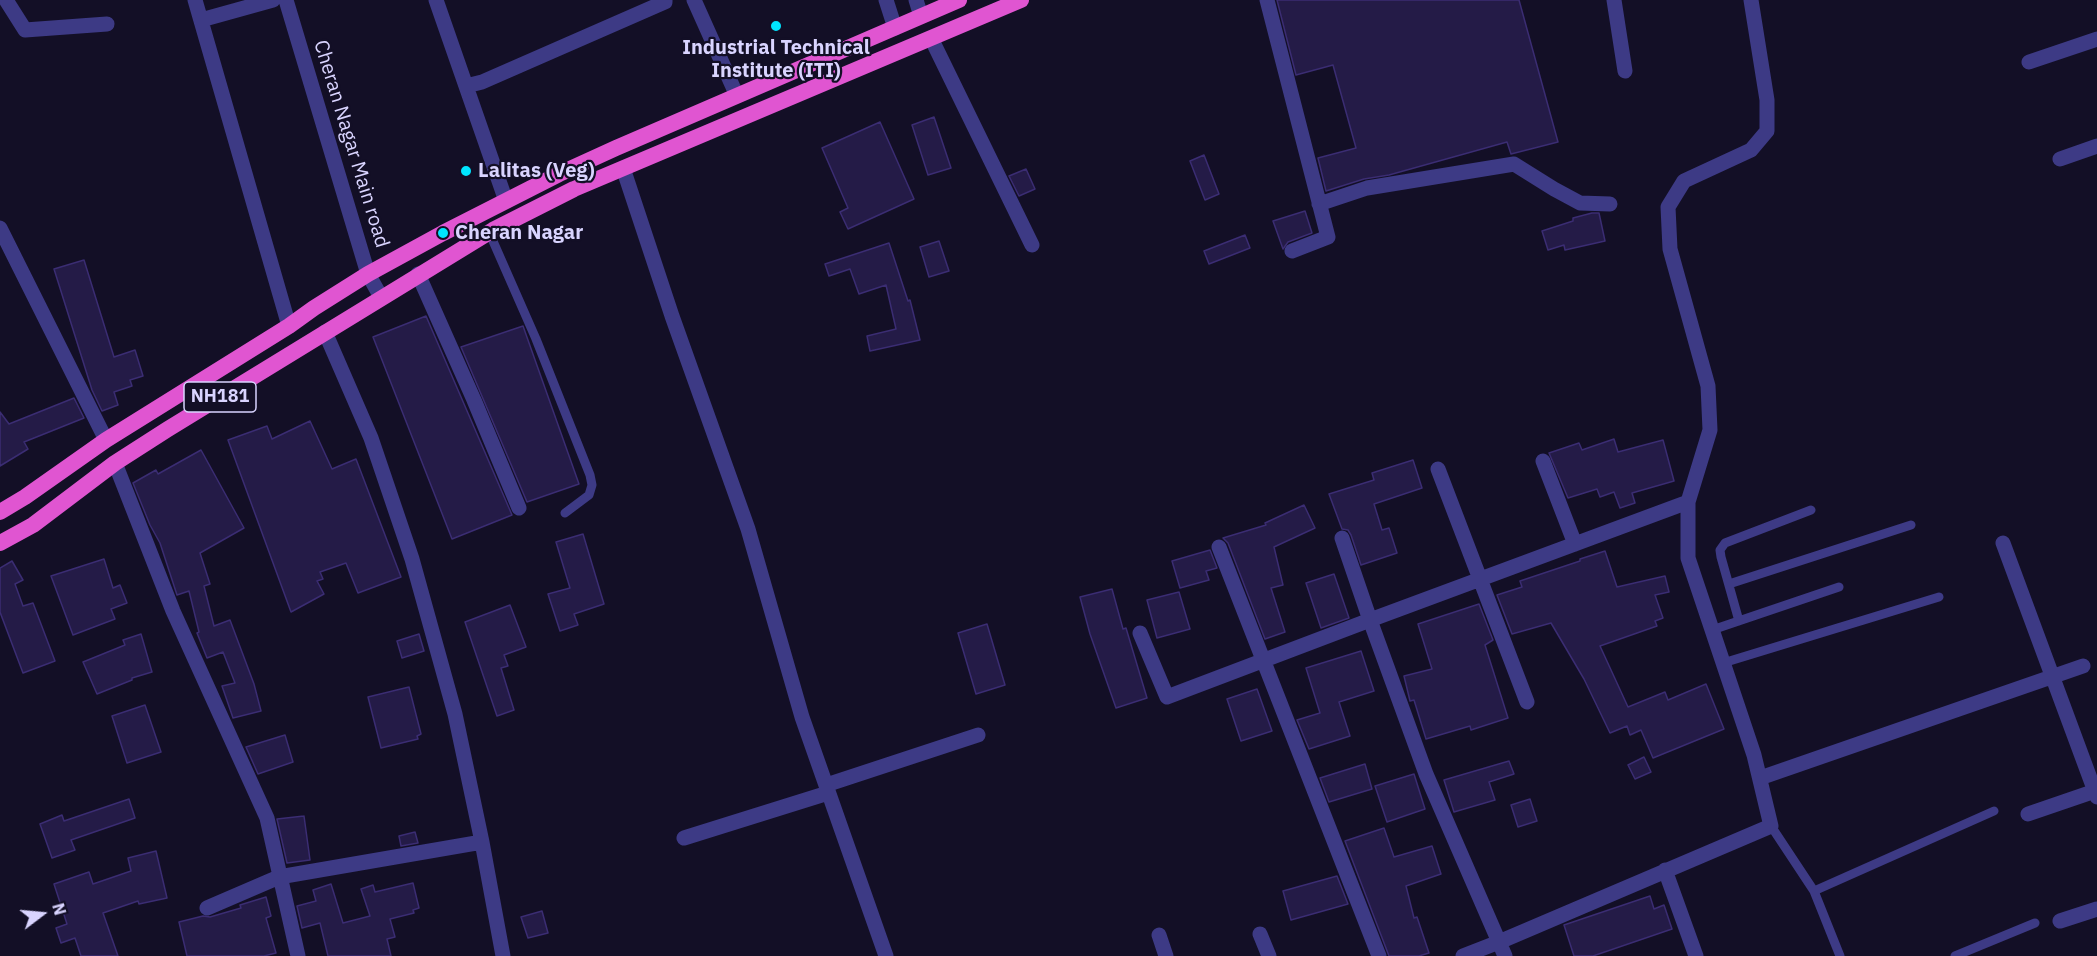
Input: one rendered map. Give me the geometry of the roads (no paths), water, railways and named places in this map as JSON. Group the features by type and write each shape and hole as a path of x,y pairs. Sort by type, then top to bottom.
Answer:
{"highway":[{"name":"NH181","path":"0,512 106,440 368,274 506,201 616,148 895,28 918,8 959,0"},
{"name":"NH181","path":"0,543 33,525 115,463 489,232 574,189 1021,0"}],"street":[{"path":"6,0 25,30 107,24"},
{"path":"195,0 289,326"},
{"path":"201,20 273,0"},
{"name":"Cheran Nagar Main road","path":"286,0 368,274 381,297"},
{"path":"436,0 506,201"},
{"path":"466,86 482,82 665,3 664,0"},
{"path":"694,0 737,96"},
{"path":"886,0 895,28"},
{"path":"1267,0 1328,237 1292,251"},
{"path":"1614,0 1625,71"},
{"path":"1463,956 1502,949 1665,870 1771,826 1760,778 1688,558 1688,502 1710,430 1708,386 1670,249 1668,207 1684,181 1751,150 1767,131 1767,100 1750,0"},
{"path":"931,38 1032,245"},
{"path":"2029,62 2097,39"},
{"path":"2060,159 2097,146"},
{"path":"1319,204 1367,188 1514,164 1580,203 1610,204"},
{"path":"623,168 676,327 748,529 802,717 886,956"},
{"path":"0,228 106,440"},
{"path":"418,274 519,508"},
{"path":"325,332 371,438 412,559 455,714 503,956"},
{"path":"1543,461 1575,544"},
{"path":"115,463 173,611 267,818 298,956"},
{"path":"1438,469 1527,702"},
{"path":"1140,633 1167,697 1688,502"},
{"path":"1342,538 1426,774 1502,949"},
{"path":"2003,543 2096,794 2028,814"},
{"path":"1219,546 1379,956"},
{"path":"1760,778 2083,666"},
{"path":"684,838 978,735"},
{"path":"207,908 279,877 482,842"},
{"path":"1665,870 1696,956"},
{"path":"2060,921 2097,909"},
{"path":"1260,934 1269,956"},
{"path":"1159,935 1166,956"}],"lane":[{"path":"489,232 536,339 590,475 592,485 589,495 565,513"},
{"path":"1739,621 1720,550 1725,543 1810,510"},
{"path":"1729,584 1911,525"},
{"path":"1712,630 1839,587"},
{"path":"1723,663 1939,597"},
{"path":"1814,891 1994,811"},
{"path":"1771,826 1814,891 1840,956"},
{"path":"1955,956 2035,923"}],"place":[{"name":"Industrial Technical Institute (ITI)","path":"776,26"},
{"name":"Lalitas (Veg)","path":"466,171"},
{"name":"Cheran Nagar","path":"443,233"}]}
